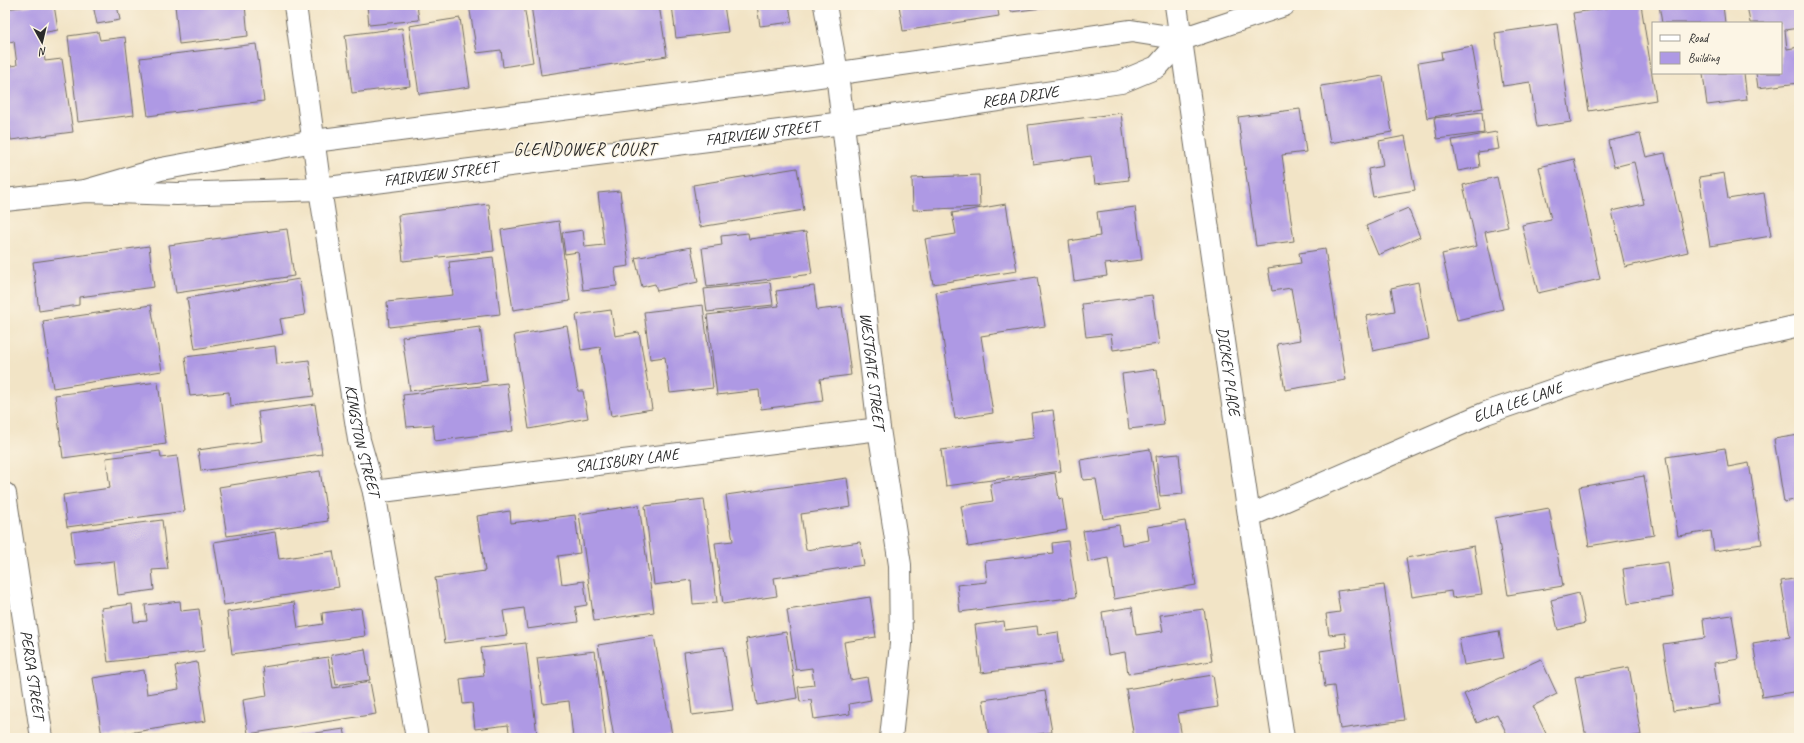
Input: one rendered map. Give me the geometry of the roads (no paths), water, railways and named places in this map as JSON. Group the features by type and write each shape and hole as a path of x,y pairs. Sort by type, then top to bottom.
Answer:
{"street":[{"name":"KINGSTON STREET","path":"295,5 320,189 359,440 374,492 417,738"},
{"name":"WESTGATE STREET","path":"825,5 843,123 879,428 900,565 901,644 891,738"},
{"name":"DICKEY PLACE","path":"1176,5 1249,516 1283,738"},
{"path":"836,73 1131,31 1182,39 1284,5"},
{"name":"REBA DRIVE","path":"843,123 1121,82 1158,67 1182,39"},
{"name":"FAIRVIEW STREET","path":"85,191 161,169 314,141 836,73"},
{"name":"FAIRVIEW STREET","path":"5,200 85,191 177,194 320,189 843,123"},
{"name":"ELLA LEE LANE","path":"1249,516 1493,411 1600,374 1714,344 1799,326"},
{"name":"SALISBURY LANE","path":"374,492 879,428"},
{"name":"PERSA STREET","path":"5,494 42,738"}],"district":[{"name":"GLENDOWER COURT","path":"585,149"}]}
